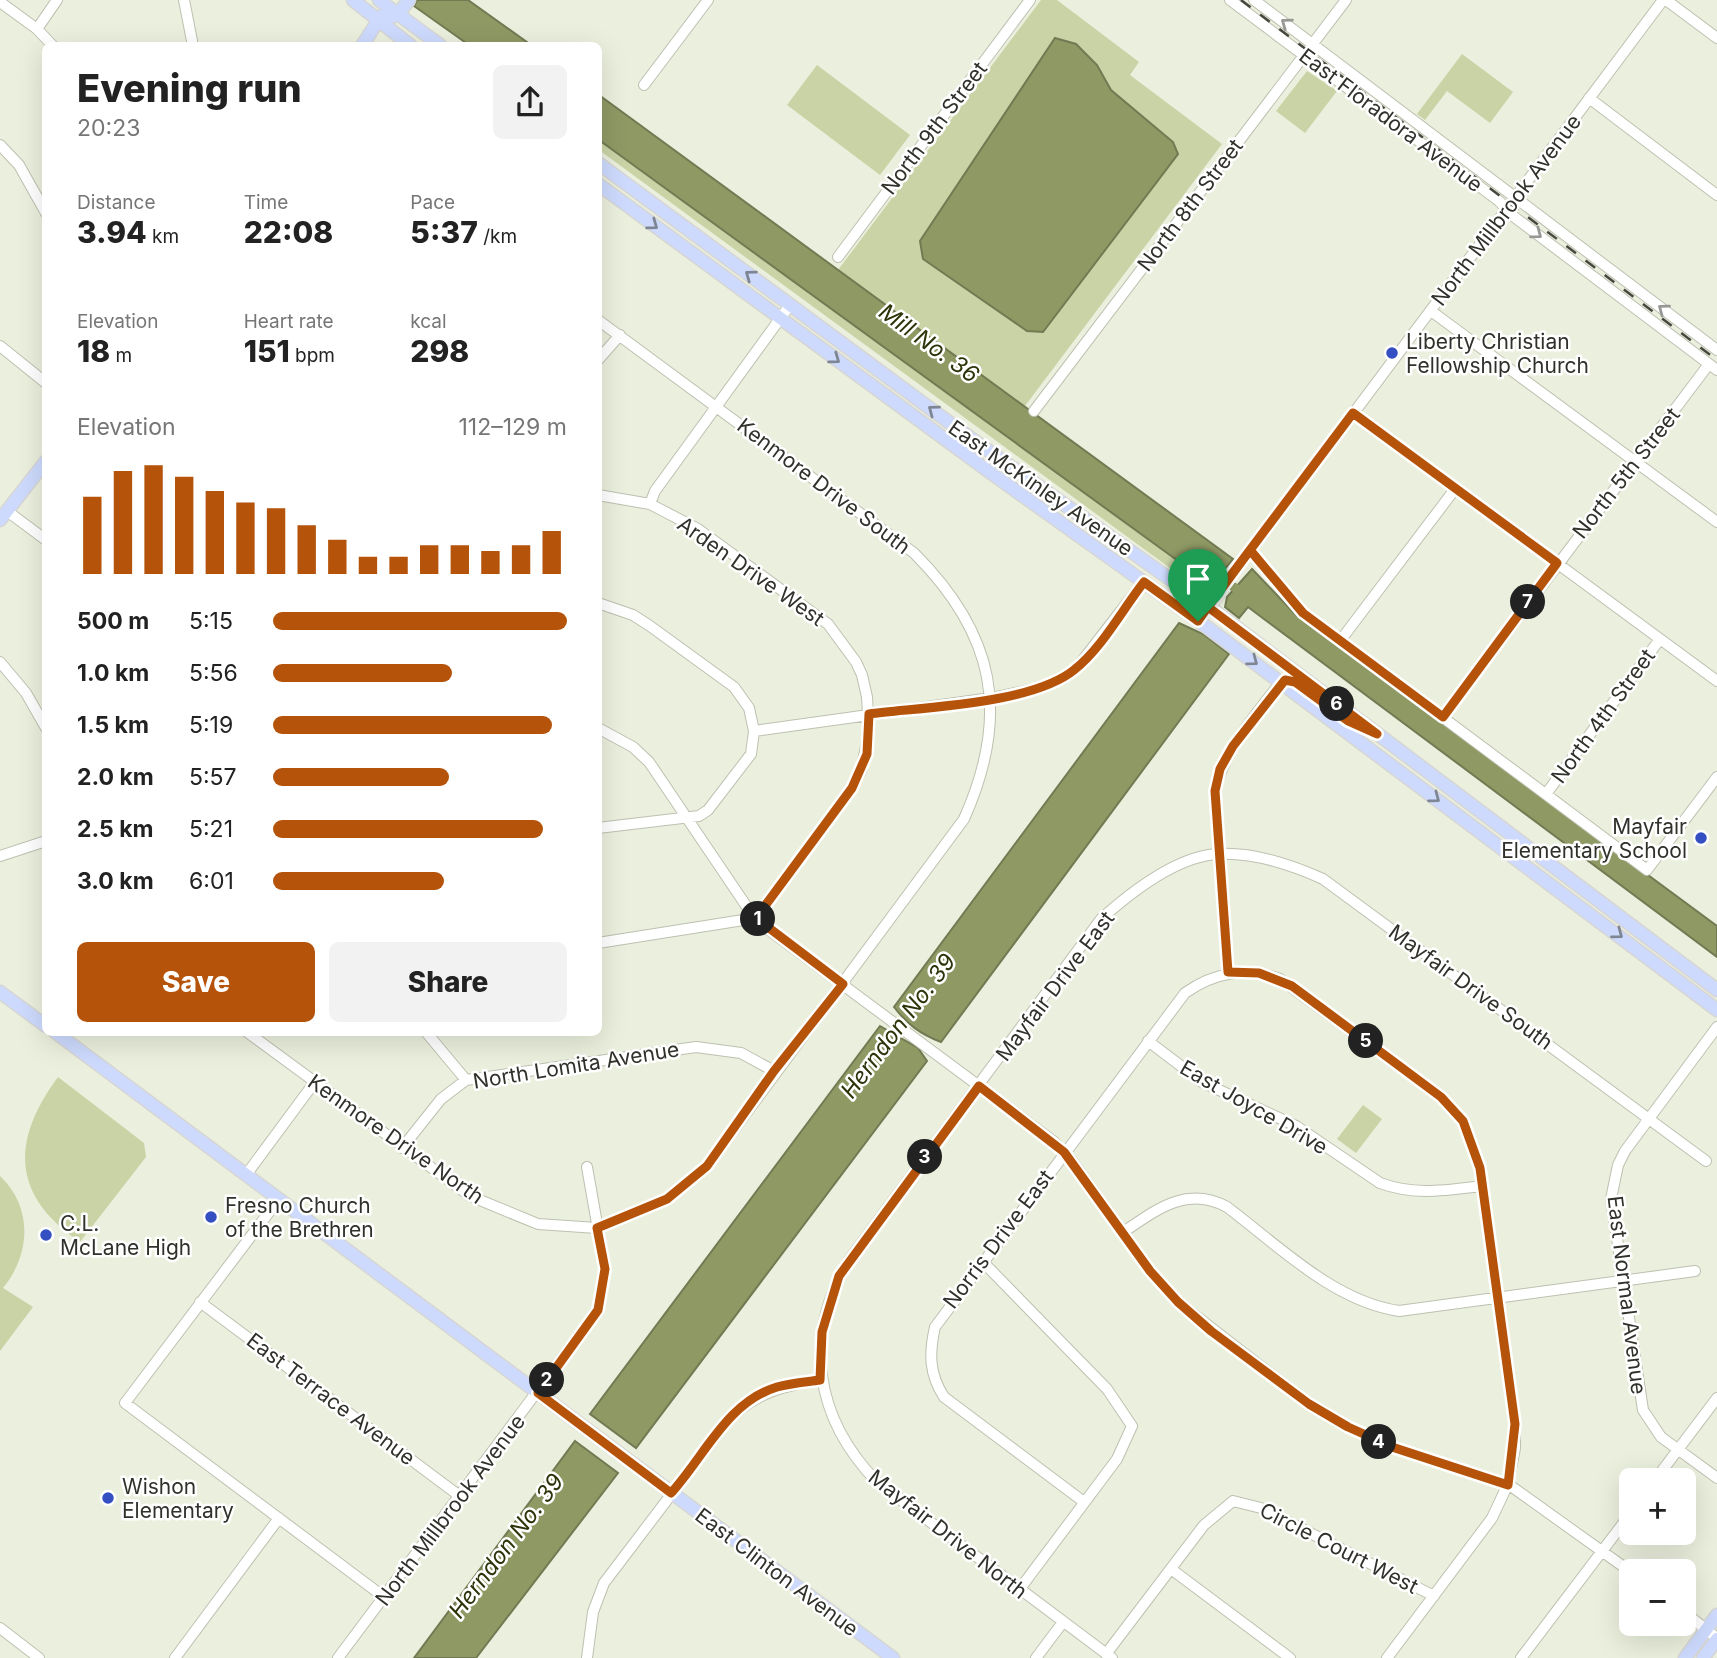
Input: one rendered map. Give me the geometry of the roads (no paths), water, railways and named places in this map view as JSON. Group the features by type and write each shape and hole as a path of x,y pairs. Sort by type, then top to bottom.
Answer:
{"main road":[{"path":"353,0 406,42"},
{"path":"380,22 384,1 404,6 437,42"},
{"path":"365,42 380,22 404,6"},
{"name":"East McKinley Avenue","path":"602,166 1208,607 1717,990"},
{"name":"East McKinley Avenue","path":"602,187 1281,682 1717,1010"},
{"path":"4,516 42,466"},
{"path":"1020,494 1048,504 1081,527 1094,526"},
{"path":"1281,682 1295,682 1348,721 1377,734"},
{"path":"0,992 42,1023"},
{"name":"East Clinton Avenue","path":"60,1036 893,1658"},
{"path":"1685,1658 1717,1615"},
{"path":"1703,1658 1717,1639"}],"street":[{"path":"37,29 57,0"},
{"path":"184,0 192,42"},
{"path":"644,85 708,0"},
{"name":"North 9th Street","path":"838,257 1030,0"},
{"name":"East Floradora Avenue","path":"1230,0 1713,367"},
{"name":"East Floradora Avenue","path":"1254,0 1717,350"},
{"name":"North 8th Street","path":"1034,411 1346,0"},
{"path":"1664,0 1717,38"},
{"name":"North Millbrook Avenue","path":"1198,621 1664,0"},
{"path":"0,2 37,29 49,42"},
{"path":"1589,98 1717,195"},
{"path":"0,145 19,165 42,206"},
{"path":"650,504 655,491 790,305"},
{"path":"1431,311 1717,522"},
{"name":"Kenmore Drive South","path":"602,323 914,553 937,576 967,621 978,644 992,698"},
{"path":"602,355 620,335"},
{"path":"0,346 42,380"},
{"name":"North 5th Street","path":"1443,717 1557,563 1713,367"},
{"path":"1353,413 1717,681"},
{"path":"1340,641 1455,489"},
{"name":"Arden Drive West","path":"602,496 650,504 698,529 828,624 856,662 869,714 867,754 852,788 756,918"},
{"path":"4,516 42,538"},
{"path":"1250,550 1303,613 1647,870 1717,777"},
{"path":"754,731 992,698 1044,687 1076,669 1144,582"},
{"path":"602,604 634,615 734,687 748,708 754,731 751,754 708,810 689,818 602,828"},
{"name":"North 4th Street","path":"1546,794 1660,639"},
{"path":"0,662 26,693 42,721"},
{"path":"1281,682 1233,746 1220,769 1215,791 1228,972 1259,973 1292,986 1441,1097 1469,1132 1482,1186 1515,1424 1508,1485 1492,1518 1387,1658"},
{"path":"597,1228 667,1199 707,1166 774,1071 843,984 964,819 983,772 992,698"},
{"path":"602,731 633,747 649,762 756,918 1064,1152 1122,1233 1178,1302 1309,1404 1348,1427 1395,1448 1508,1485 1619,1563"},
{"path":"0,856 42,842"},
{"name":"Mayfair Drive East","path":"820,1380 822,1332 839,1276 1101,919 1130,894 1157,877 1181,865 1218,853"},
{"name":"Mayfair Drive South","path":"1218,853 1275,861 1323,879 1706,1161"},
{"path":"602,942 756,918"},
{"name":"Norris Drive East","path":"1084,1502 958,1410 937,1386 930,1361 935,1327 1185,993 1198,984 1228,972"},
{"name":"East Normal Avenue","path":"1717,1027 1625,1151 1613,1182 1613,1211 1639,1399 1652,1427 1717,1478"},
{"name":"Kenmore Drive North","path":"252,1036 470,1196 538,1224 597,1228"},
{"path":"429,1036 466,1080"},
{"name":"East Joyce Drive","path":"1147,1041 1202,1082 1296,1126 1380,1184 1395,1189 1428,1192 1482,1186"},
{"name":"North Lomita Avenue","path":"402,1148 441,1099 466,1080 696,1047 741,1053 774,1071"},
{"path":"246,1175 314,1083"},
{"name":"North Millbrook Avenue","path":"338,1658 461,1497 598,1310 605,1269 587,1167"},
{"path":"1122,1233 1169,1203 1182,1198 1204,1198 1227,1207 1335,1287 1366,1304 1408,1311 1695,1271"},
{"path":"279,1199 125,1403 384,1597"},
{"path":"982,1261 1107,1389 1132,1426 1116,1459 1019,1590"},
{"name":"East Terrace Avenue","path":"200,1302 461,1497"},
{"path":"587,1658 593,1612 604,1583 724,1425 751,1400 778,1387 820,1380"},
{"name":"Mayfair Drive North","path":"820,1380 842,1437 867,1472 890,1493 1109,1656"},
{"path":"1665,1468 1717,1398"},
{"name":"Circle Court West","path":"1109,1656 1213,1515 1233,1501 1261,1508 1434,1596"},
{"path":"175,1658 279,1518"},
{"path":"1521,1658 1619,1529"},
{"path":"1171,1569 1290,1658"},
{"path":"1696,1621 1717,1639"},
{"path":"1036,1658 1062,1622"},
{"path":"0,1628 39,1658"}],"water":[{"path":"417,0 468,0 527,42 465,42 414,6"},
{"path":"1055,38 1076,44 1097,65 1111,90 1173,142 1178,154 1043,332 1027,331 923,259 920,241"},
{"path":"602,97 1233,559 1212,585 602,142"},
{"path":"1252,569 1297,616 1717,926 1717,957 1248,607 1239,618 1225,607 1227,597"},
{"path":"1179,623 1203,634 1229,654 941,1042 920,1032 894,1007"},
{"path":"880,1026 918,1048 927,1061 636,1448 590,1414"},
{"name":"Herndon No. 39","path":"575,1441 618,1473 476,1658 414,1658"}],"waterway":[{"name":"Mill No. 36","path":"1209,570 1244,594"}],"railway":[{"path":"1241,0 1717,360"}],"place":[{"name":"Liberty Christian Fellowship Church","path":"1392,353"},
{"name":"Mayfair Elementary School","path":"1701,838"},
{"name":"Fresno Church of the Brethren","path":"211,1217"},
{"name":"C.L. McLane High","path":"46,1235"},
{"name":"Wishon Elementary","path":"108,1498"}]}
